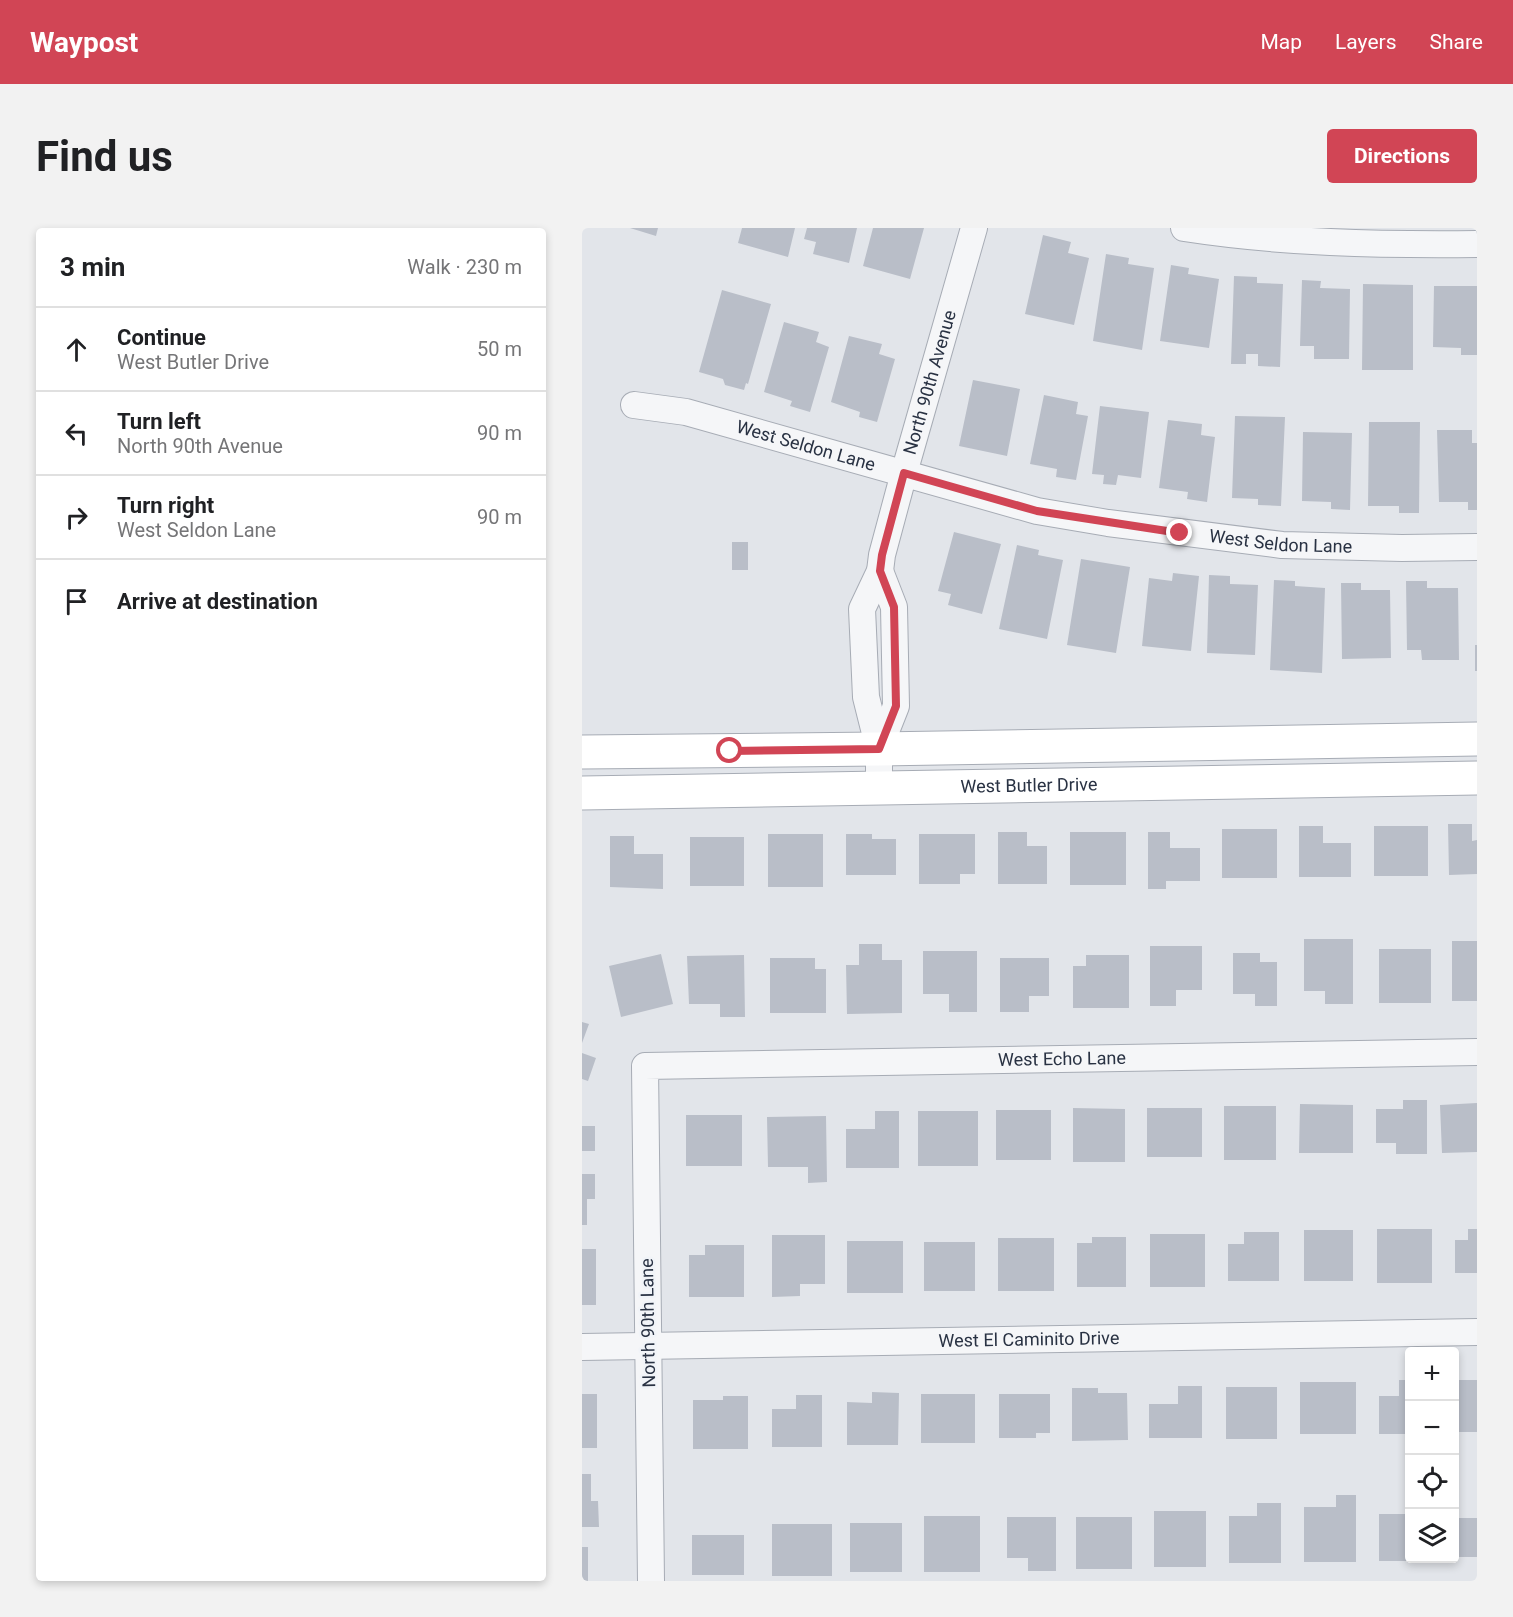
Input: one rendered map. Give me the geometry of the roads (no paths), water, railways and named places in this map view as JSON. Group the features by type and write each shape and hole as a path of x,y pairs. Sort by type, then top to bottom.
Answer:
{"street":[{"name":"North 90th Avenue","path":"879,788 879,749 867,707 862,609 880,571 882,555 904,473 974,228"},
{"path":"1184,228 1291,240 1423,245 1477,244"},
{"name":"West Seldon Lane","path":"634,405 686,412 1037,511 1180,533 1282,545 1477,547"},
{"name":"North 90th Avenue","path":"879,749 896,706 894,607 880,571"},
{"path":"862,641 895,641"},
{"path":"582,752 1477,739"},
{"name":"West Butler Drive","path":"582,793 1477,778"},
{"name":"West Echo Lane","path":"645,1066 1477,1052"},
{"name":"North 90th Lane","path":"645,1066 651,1581"},
{"name":"West El Caminito Drive","path":"582,1347 1477,1332"}]}
